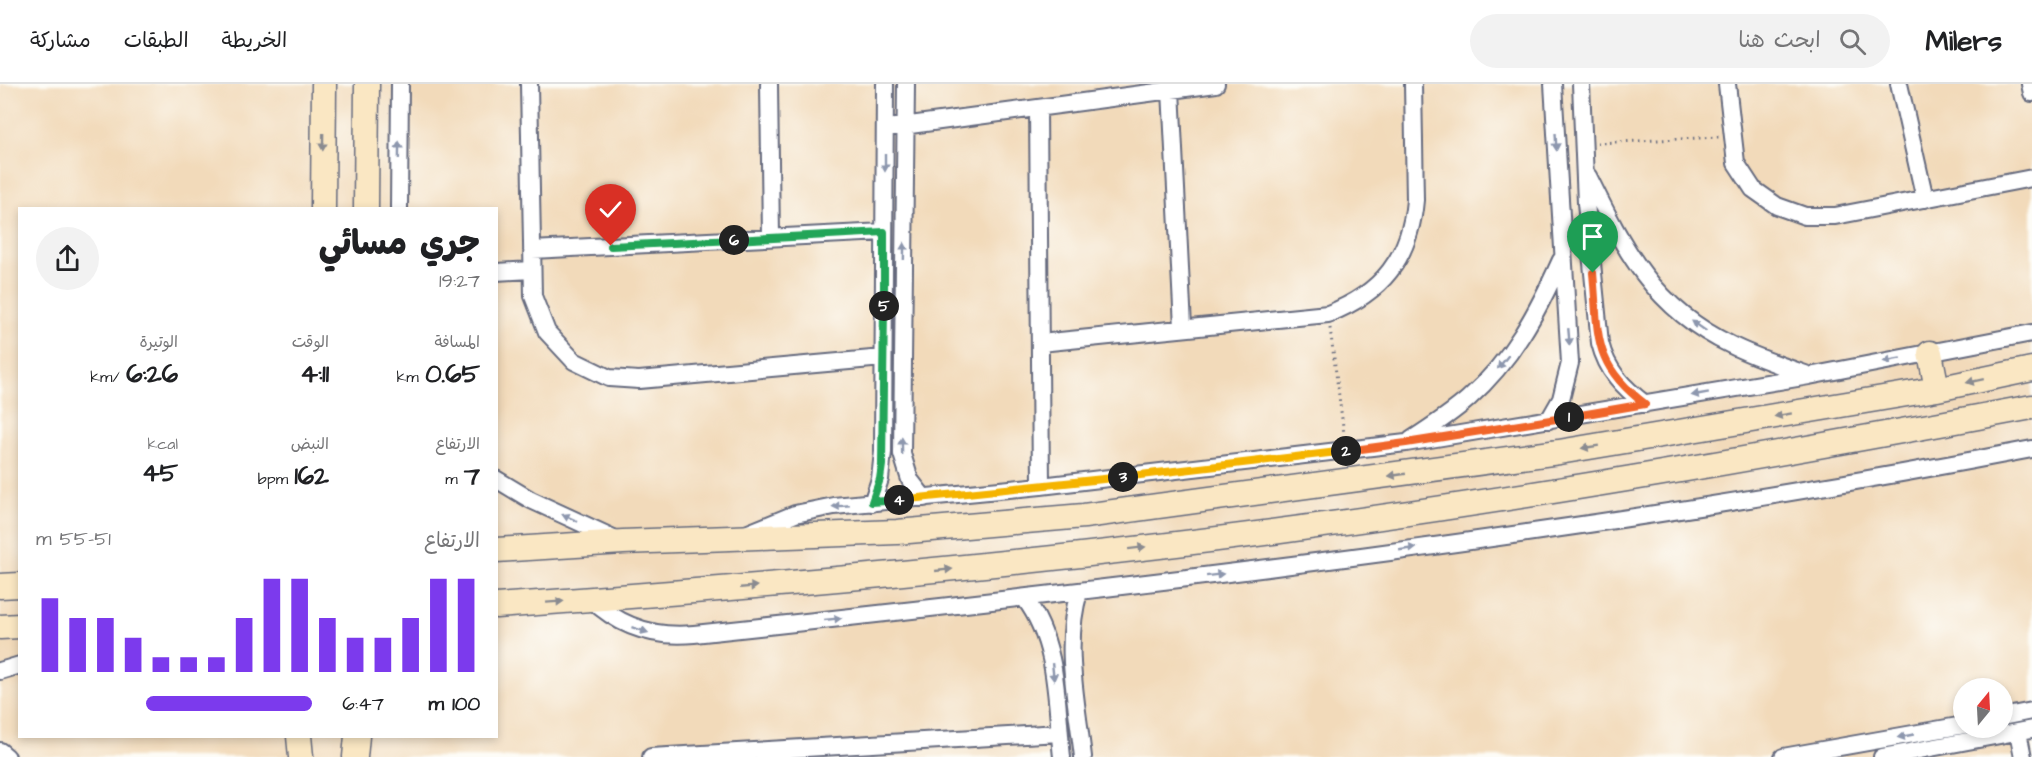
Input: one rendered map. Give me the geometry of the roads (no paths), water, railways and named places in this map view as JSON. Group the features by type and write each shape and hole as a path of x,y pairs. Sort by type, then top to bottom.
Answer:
{"street":[{"path":"323,207 324,84"},
{"path":"366,207 367,84"},
{"path":"399,207 400,84"},
{"path":"529,84 533,296 548,332 574,361 609,378 639,380 884,358"},
{"path":"769,84 771,238"},
{"path":"872,502 882,465 885,84"},
{"path":"906,84 902,453 905,470 924,498"},
{"path":"885,129 1216,84"},
{"path":"1040,343 1328,314 1355,302 1378,285 1390,271 1408,237 1415,200 1413,84"},
{"path":"1549,420 1561,399 1569,363 1553,84"},
{"path":"1581,84 1584,169 1603,355 1607,366 1624,388 1645,404"},
{"path":"1727,84 1736,163 1753,189 1777,206 1805,216 1835,216 2032,178"},
{"path":"1899,84 1925,199"},
{"path":"2030,84 2032,93"},
{"path":"1171,90 1183,327"},
{"path":"1038,108 1041,486"},
{"path":"1584,169 1629,255 1666,300 1696,325 1729,345 1809,376"},
{"path":"532,250 884,232"},
{"path":"1406,443 1467,400 1502,364 1531,323 1562,257"},
{"path":"498,272 532,270"},
{"path":"740,538 776,520 834,506 1041,486 1406,443 1809,376 2032,333"},
{"path":"1930,353 1937,388"},
{"path":"498,550 623,542 918,531 1084,516 1559,452 1937,388 2032,369"},
{"path":"498,606 948,569 1288,530 1687,469 2032,406"},
{"path":"591,599 625,624 652,633 680,636 1079,592 1331,560 1652,513 2032,449"},
{"path":"498,480 531,500 623,542"},
{"path":"0,586 18,585"},
{"path":"1079,592 1073,614 1071,637 1083,757"},
{"path":"1025,598 1039,618 1048,641 1062,757"},
{"path":"0,627 18,626"},
{"path":"1048,641 1071,637"},
{"path":"0,671 18,665"},
{"path":"1056,699 1076,696"},
{"path":"2013,715 2032,711"},
{"path":"1783,757 1866,750 1953,727"},
{"path":"1882,757 2025,730 2023,757"},
{"path":"651,757 1059,733"},
{"path":"299,738 301,757"},
{"path":"355,757 357,738"},
{"path":"0,751 7,757"}]}
